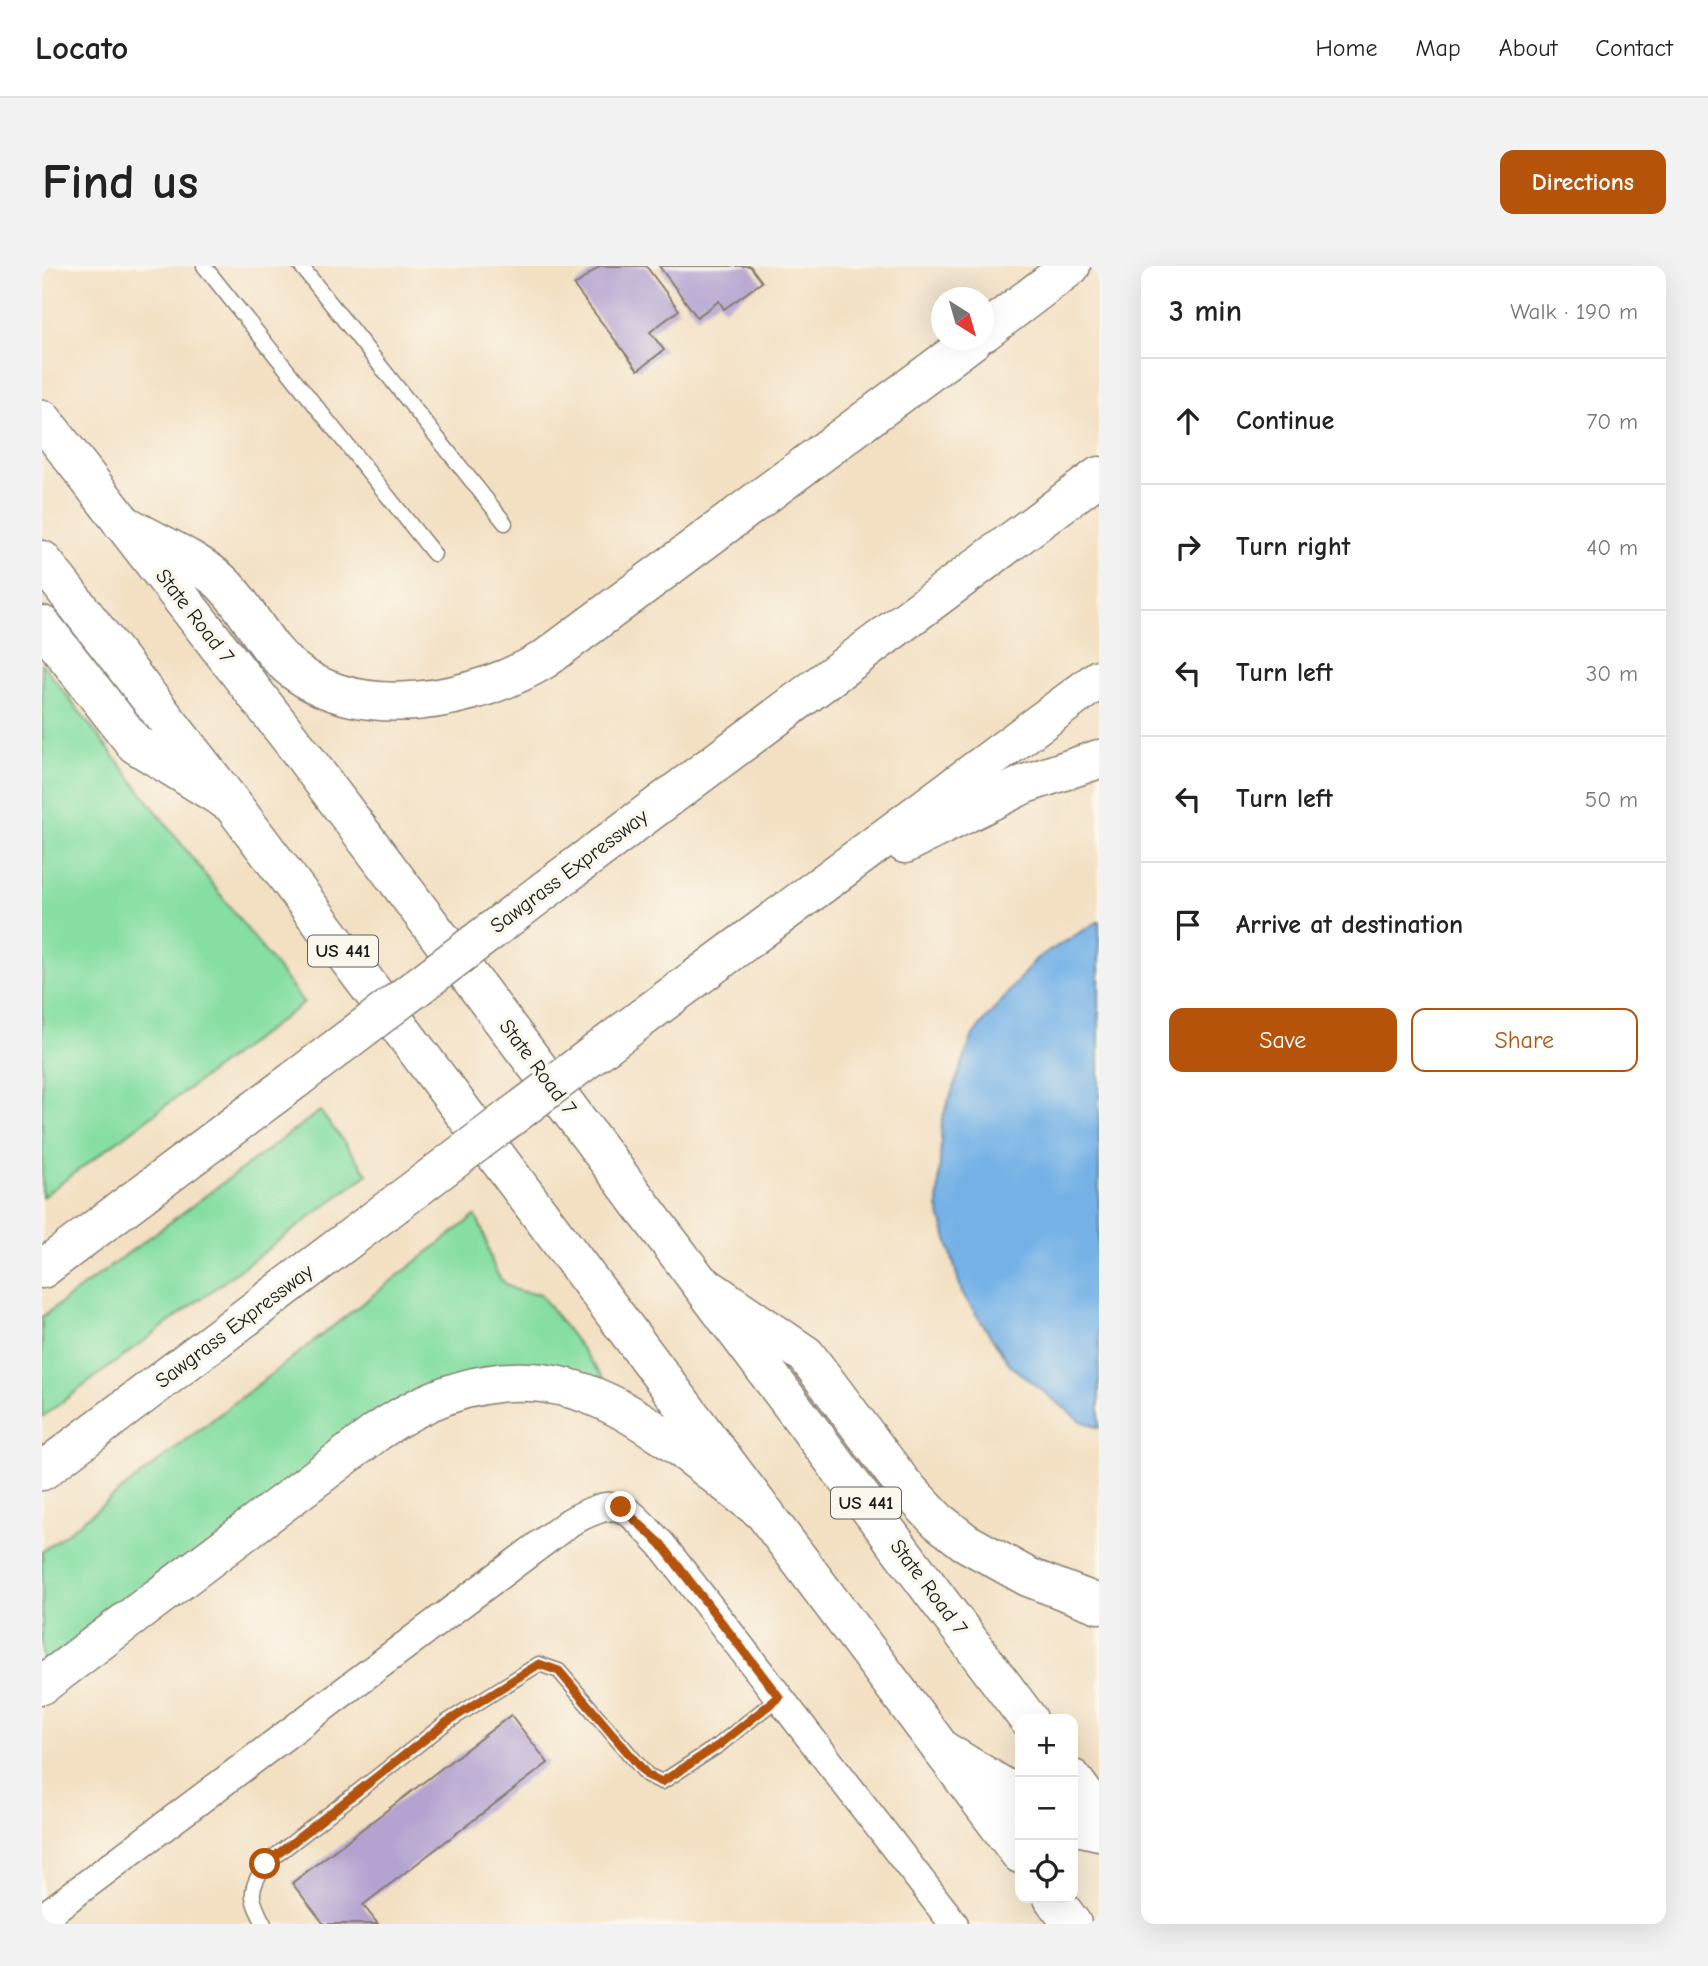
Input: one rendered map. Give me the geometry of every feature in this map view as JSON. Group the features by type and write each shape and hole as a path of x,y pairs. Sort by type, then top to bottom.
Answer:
{"main road":[{"path":"994,324 1071,266"},
{"path":"122,523 218,579 279,656 308,680 348,695 396,701 472,692 500,683 545,659 960,350"},
{"name":"State Road 7","path":"42,419 299,750 705,1286 1024,1714"},
{"name":"Sawgrass Expressway","path":"42,1269 1099,476"},
{"name":"US 441","path":"42,559 232,804 1015,1847"},
{"path":"42,625 135,744 232,804"},
{"name":"Sawgrass Expressway","path":"42,1471 812,890 1099,679"},
{"path":"812,890 1024,784 1099,759"},
{"path":"42,1263 85,1237"},
{"path":"705,1286 806,1355 902,1483 938,1521 965,1542 1028,1577 1099,1604"},
{"path":"42,1685 377,1432 417,1406 455,1390 501,1383 548,1385 601,1399 638,1421 766,1514"},
{"path":"941,1749 1015,1794"},
{"path":"1078,1786 1099,1815"},
{"path":"1078,1826 1099,1831"},
{"path":"1057,1903 1072,1924"}],"street":[{"path":"42,1918 570,1522 602,1505 621,1507 661,1544 954,1924"}],"lane":[{"path":"204,266 434,554"},
{"path":"301,266 505,523"},
{"path":"264,1924 253,1902 252,1887 265,1864 447,1722 539,1664 559,1671 647,1775 662,1782 719,1745 779,1697"}],"green space":[{"path":"42,663 304,1003 42,1197"},
{"path":"320,1111 368,1174 42,1417 42,1317"},
{"path":"475,1216 499,1277 508,1286 539,1293 603,1377 599,1382 485,1368 42,1672 42,1552"}],"water":[{"path":"1099,921 1099,1428 1081,1421 1011,1366 962,1293 938,1207 942,1119 973,1035 1036,959"}],"building":[{"path":"600,266 646,266 679,310 650,332 664,350 638,370 574,286"},
{"path":"659,266 750,266 762,282 724,309 719,301 697,317"},
{"path":"511,1715 548,1763 363,1905 378,1924 324,1924 292,1883"}],"route":[{"path":"265,1864 447,1722 519,1674 539,1664 559,1671 586,1699 647,1775 662,1782 719,1745 779,1697 661,1544 636,1518 621,1507"}]}
